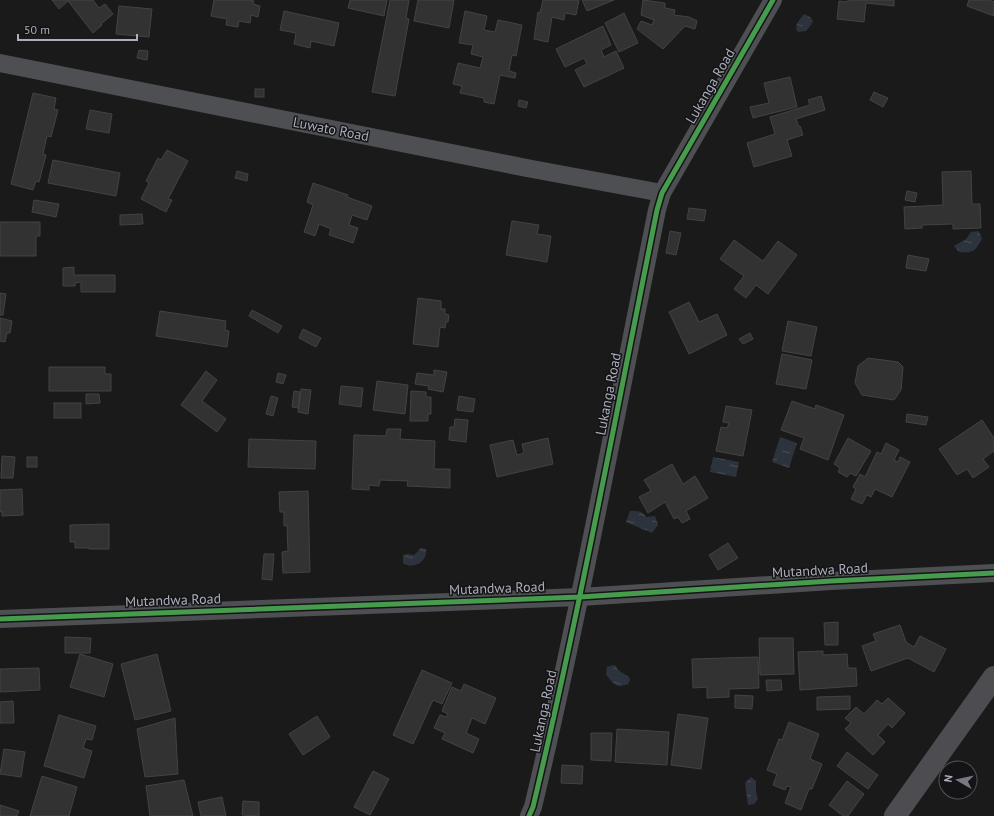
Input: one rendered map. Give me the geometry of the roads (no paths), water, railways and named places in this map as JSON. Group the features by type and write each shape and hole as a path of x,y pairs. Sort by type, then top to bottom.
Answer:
{"street":[{"name":"Lukanga Road","path":"529,816 533,807 580,597 662,193 773,0"},
{"name":"Luwato Road","path":"0,63 532,169 662,193"},
{"name":"Mutandwa Road","path":"0,619 580,597 838,580 994,573"},
{"path":"895,816 994,677"}],"water":[{"path":"804,14 810,17 813,21 806,31 798,32 796,29 797,23"},
{"path":"979,231 982,239 973,251 959,252 954,246 966,239 971,232"},
{"path":"780,437 797,443 789,468 772,462"},
{"path":"713,457 739,462 736,477 710,472"},
{"path":"630,511 640,512 646,517 655,516 658,525 652,533 626,522"},
{"path":"421,548 426,549 426,554 425,558 419,564 411,566 403,563 403,555 414,555"},
{"path":"614,665 618,670 629,677 630,680 628,684 618,686 608,678 606,674 607,667"},
{"path":"751,777 756,781 756,792 758,799 754,804 748,805 745,783"}]}
